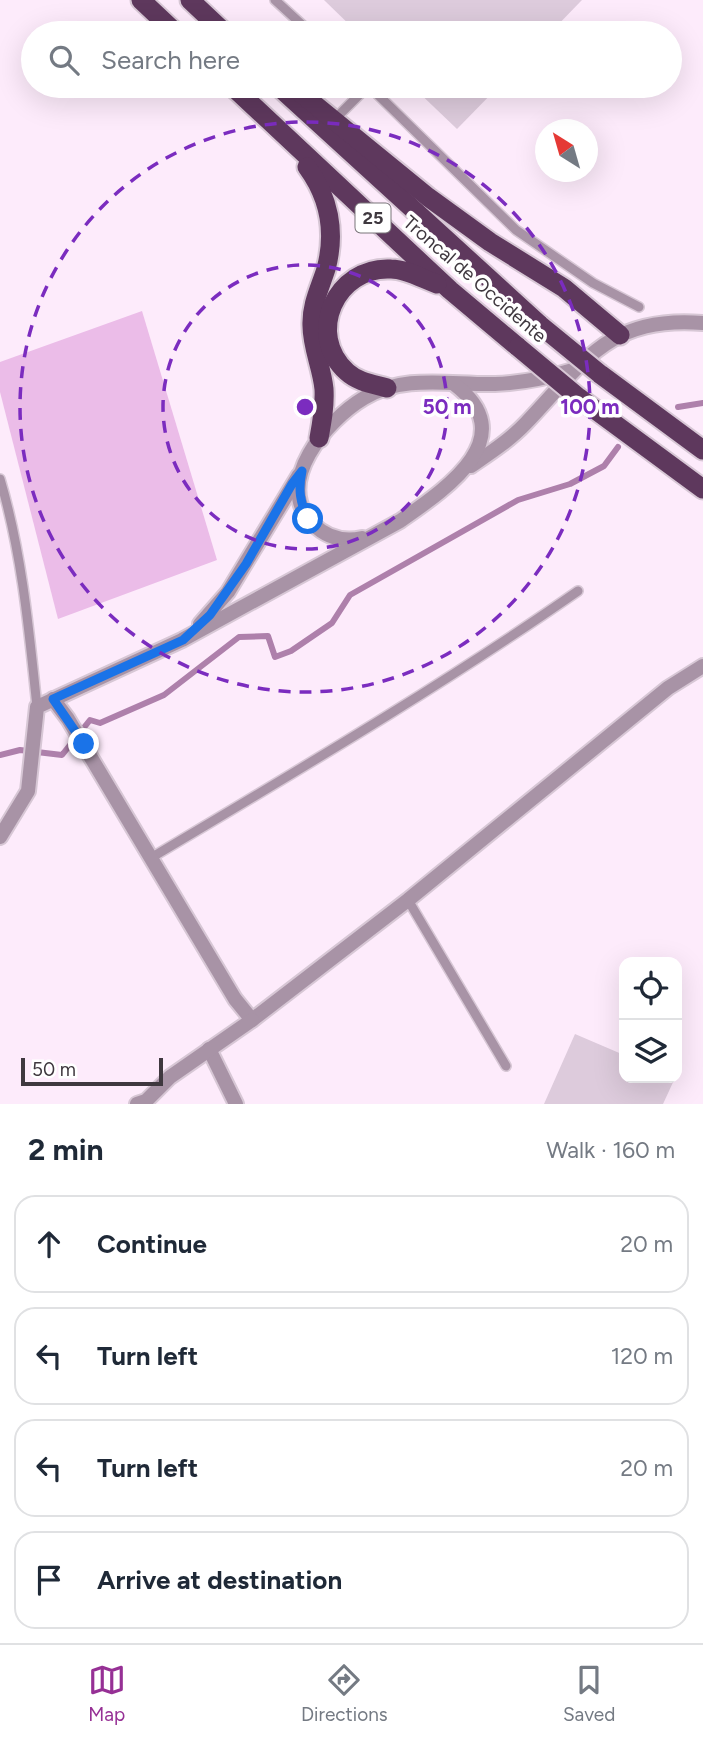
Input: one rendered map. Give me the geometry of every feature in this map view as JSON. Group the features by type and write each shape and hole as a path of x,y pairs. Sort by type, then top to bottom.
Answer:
{"highway":[{"path":"141,0 163,21"},
{"path":"190,0 212,21"},
{"name":"Troncal de Occidente","path":"245,98 450,290 578,397 703,489"},
{"name":"Troncal de Occidente","path":"291,98 540,325 600,374 703,450"},
{"path":"307,98 428,197 491,242 564,288 620,335"},
{"path":"276,127 309,169 322,190 328,208 330,251 317,289 312,326 324,390 319,438"},
{"path":"387,388 360,380 347,372 336,359 329,343 327,327 330,308 338,292 361,274 394,268 450,290"}],"street":[{"path":"458,475 524,425 573,370 595,350 620,335 648,324 678,321 703,323"},
{"path":"183,640 210,615 228,592 302,471 319,438 349,407 387,388 409,383 497,384 540,380 573,370"},
{"path":"0,837 28,791 37,707 183,640 400,521 431,500 472,462 480,446 482,428 478,410 468,395 454,384"},
{"path":"302,471 299,488 301,504 308,519 334,538 350,540 367,537"},
{"path":"143,1103 170,1077 252,1020 408,900 668,688 703,666"},
{"path":"53,699 84,744 235,999 252,1020"},
{"path":"209,1049 236,1104"}],"lane":[{"path":"275,0 298,21"},
{"path":"334,120 356,98"},
{"path":"380,98 516,230 593,283 639,307"},
{"path":"0,479 11,516 37,707"},
{"path":"151,858 404,707 503,644 578,591"},
{"path":"408,900 506,1066"}],"shaded area":[{"path":"142,311 217,560 58,619 0,392 0,362"}],"building":[{"path":"324,0 582,0 562,21 346,21"},
{"path":"425,98 487,98 457,129"},
{"path":"575,1034 619,1053 619,1083 673,1083 663,1104 544,1104"}],"waterway":[{"path":"678,407 703,403"},
{"path":"0,755 20,750 62,755 90,720 100,723 164,695 239,637 268,636 275,657 291,651 332,623 350,595 518,500 570,484 604,466 618,447"}],"route":[{"path":"84,744 53,699 183,640 210,615 228,592 302,471 299,488 301,504 308,519"}]}
